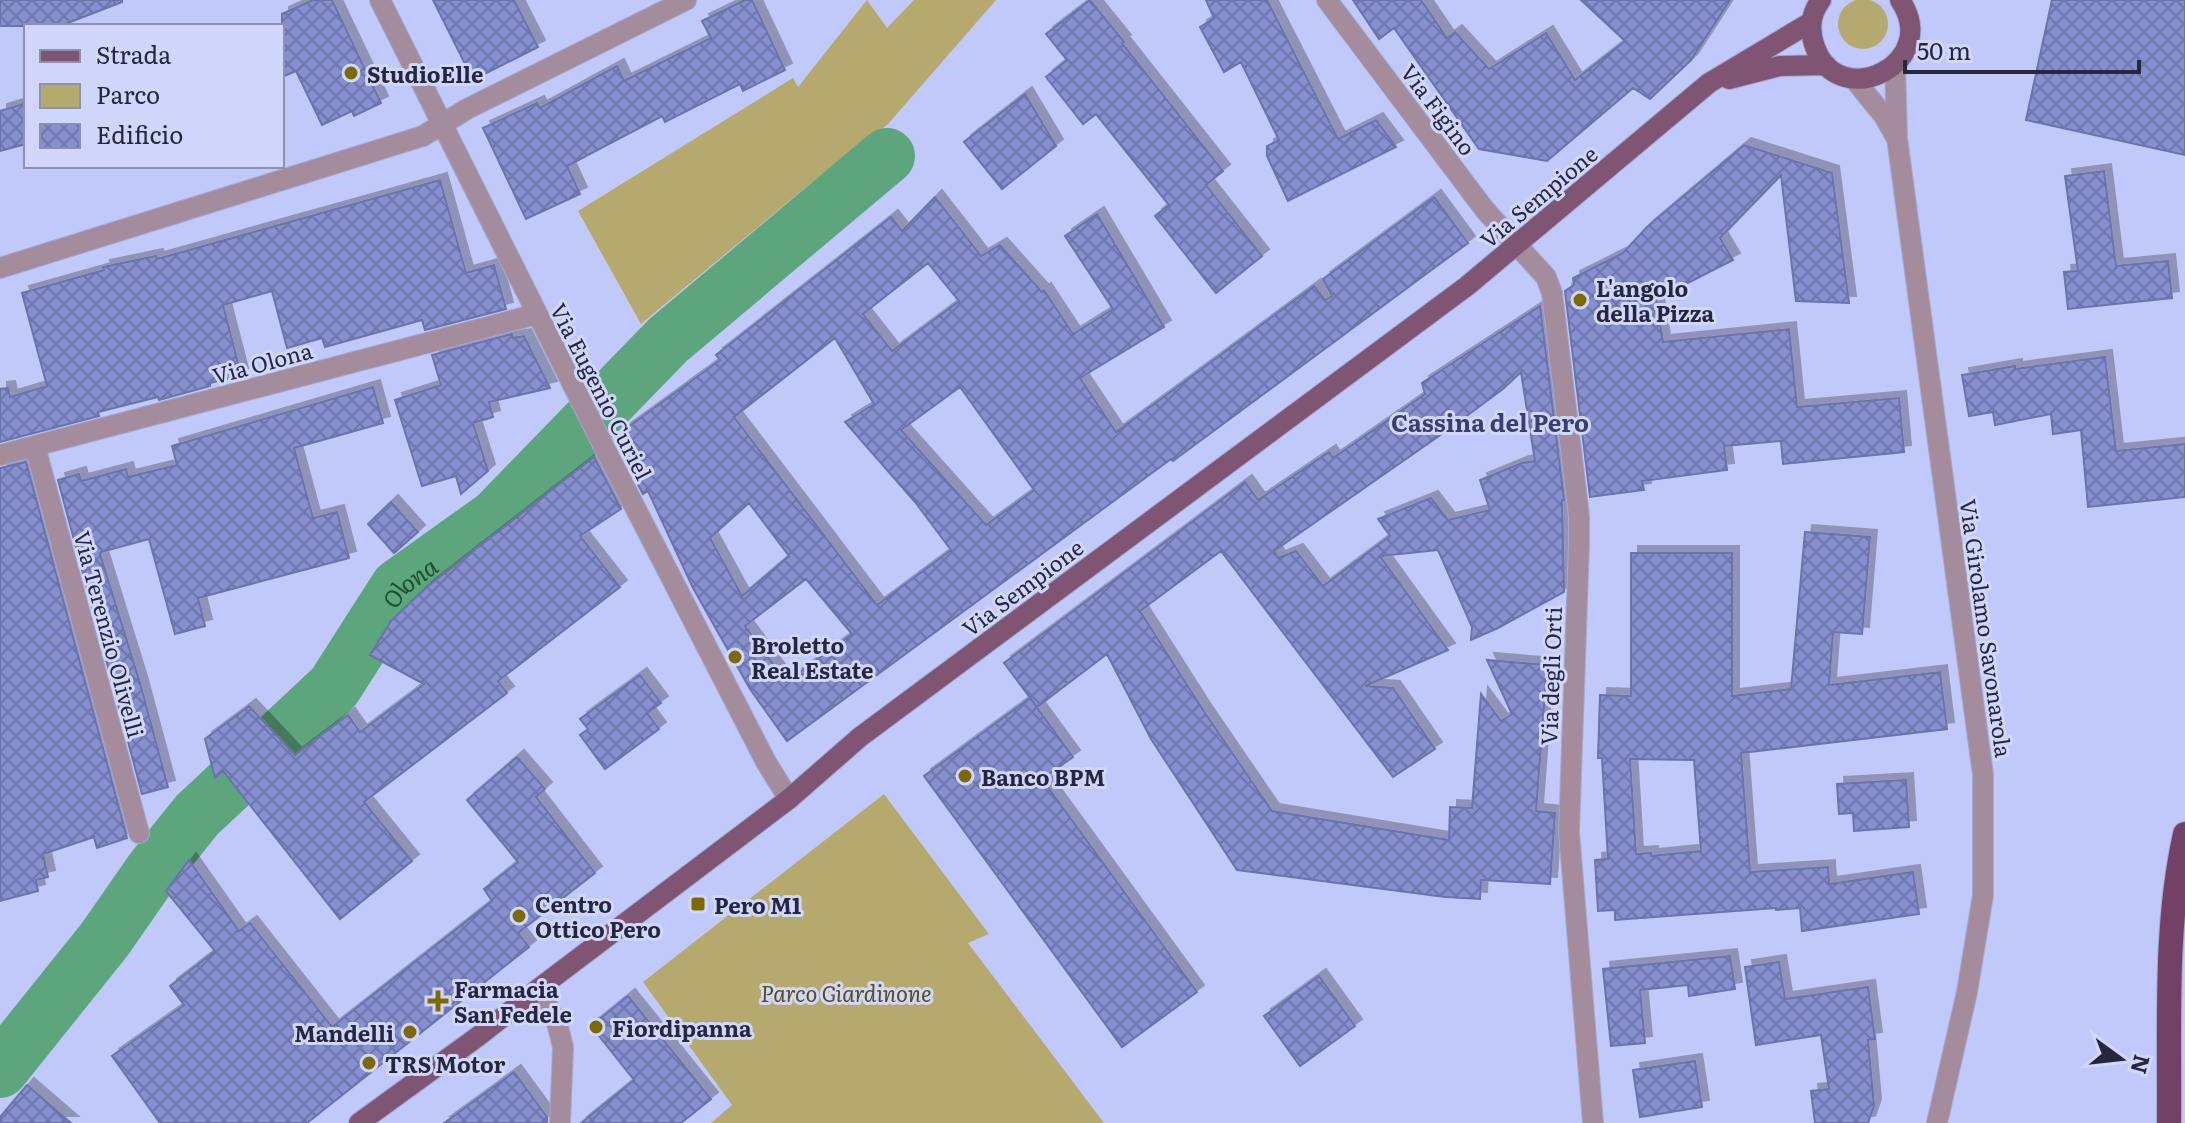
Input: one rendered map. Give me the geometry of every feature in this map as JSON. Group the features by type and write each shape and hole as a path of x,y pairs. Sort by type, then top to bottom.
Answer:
{"highway":[{"path":"2169,1123 2172,918 2185,834"}],"main road":[{"path":"1821,0 1811,22 1811,38 1817,54 1839,74 1854,79 1869,79 1883,73 1905,52 1910,38 1905,3"},
{"name":"Via Sempione","path":"359,1123 480,1035 789,799 860,737 1467,286 1709,83 1811,22"},
{"name":"Via Sempione","path":"1709,83 1780,66 1826,65"}],"street":[{"name":"Via Eugenio Curiel","path":"380,0 604,447 766,762 789,799"},
{"path":"0,268 423,136 442,123 686,0"},
{"name":"Via Figino","path":"1327,0 1485,210 1517,244"},
{"name":"Via Girolamo Savonarola","path":"1895,64 1897,138 1983,775 1983,895 1967,992 1937,1123"},
{"name":"Via Girolamo Savonarola","path":"1854,79 1884,116 1897,138"},
{"name":"Via degli Orti","path":"1517,244 1546,277 1552,293 1579,516 1569,832 1593,1123"},
{"name":"Via Olona","path":"0,455 537,314"},
{"name":"Via Terenzio Olivelli","path":"35,446 139,833"},
{"path":"538,989 557,1023 563,1047 560,1123"}],"green space":[{"path":"1863,-1 1880,7 1888,24 1880,41 1863,49 1846,41 1838,24 1846,7"},
{"path":"867,0 887,28 914,0 996,0 888,124 817,178 641,324 578,211 793,78 798,87"},
{"name":"Parco Giardinone","path":"884,794 989,934 968,943 1104,1123 711,1123 732,1105 643,982"}],"building":[{"path":"0,0 122,0 65,24 0,26"},
{"path":"313,0 332,0 381,103 354,116 352,111 322,125 296,71 284,76 282,14"},
{"path":"433,0 514,0 538,47 473,80"},
{"path":"745,0 752,0 785,70 743,91 740,84 665,122 662,116 567,166 580,194 526,219 483,128 537,103 540,108 617,66 624,81 711,38 702,21"},
{"path":"1090,0 1223,171 1206,185 1262,256 1216,293 1155,216 1169,205 1096,114 1083,124 1046,77 1067,60 1046,34"},
{"path":"1206,0 1267,0 1338,139 1376,120 1396,147 1288,201 1267,156 1267,146 1279,140 1241,62 1224,72 1200,27 1214,18"},
{"path":"1353,0 1421,0 1447,38 1455,32 1489,69 1546,33 1575,80 1625,41 1581,0 1730,0 1691,60 1650,99 1633,88 1547,161 1479,149 1394,28 1379,39"},
{"path":"2052,0 2185,0 2185,155 2026,120"},
{"path":"1025,94 1056,146 1002,189 964,142"},
{"path":"24,104 24,145 0,151 0,111"},
{"path":"1744,145 1832,173 1849,303 1796,301 1781,175 1720,238 1733,260 1656,299 1663,342 1789,329 1797,407 1899,398 1904,452 1783,464 1781,441 1724,446 1727,470 1642,481 1644,490 1590,497 1565,291 1574,285 1573,278 1623,253 1647,227"},
{"path":"2104,171 2116,266 2168,261 2172,298 2068,309 2064,272 2078,271 2065,176"},
{"path":"440,180 466,273 494,265 506,309 425,330 422,320 325,347 322,338 287,348 272,291 223,305 241,375 159,400 158,397 98,412 99,416 0,442 0,389 8,388 10,397 47,386 22,293 104,270 103,267 156,256 157,259"},
{"path":"935,197 981,256 1000,245 1042,292 1044,290 1073,334 1113,309 1065,236 1097,214 1164,327 1080,378 1116,432 1314,286 1325,300 1332,296 1323,279 1434,197 1468,243 787,741 750,689 693,588 648,491 643,494 615,441 625,433 624,430 720,360 716,355 891,217 902,231","holes":["928,263 959,301 892,351 863,314","835,338 874,404 845,422 915,502 951,550 877,605 734,417","960,387 1034,490 986,525 901,430","749,503 789,556 742,596 710,538","806,579 852,634 786,682 745,626"]},
{"path":"1540,306 1564,500 1564,592 1471,640 1472,627 1438,550 1380,556 1448,650 1365,686 1393,688 1435,749 1393,777 1221,551 1140,611 1272,811 1449,840 1450,807 1472,808 1481,694 1501,721 1512,714 1487,660 1547,665 1536,811 1555,813 1550,884 1481,880 1480,899 1237,870 1151,739 1107,654 1037,707 1004,663 1245,482 1258,500 1329,452 1333,458 1425,394 1422,383","holes":["1521,372 1535,461 1480,480 1490,510 1448,520 1431,498 1378,519 1390,536 1323,586 1296,551 1278,558 1274,551 1449,429"]},
{"path":"512,334 513,338 524,336 550,388 489,402 493,417 473,423 488,471 461,494 456,476 422,486 395,400 441,385 432,355"},
{"path":"2105,357 2116,451 2185,444 2185,497 2088,507 2081,430 2053,434 2051,414 1995,425 1993,412 1969,416 1962,375"},
{"path":"373,387 383,423 294,448 313,518 337,512 349,558 198,598 205,626 175,634 149,539 101,552 168,787 142,794 58,480 79,474 81,481 126,469 128,477 177,465 172,446"},
{"path":"594,457 621,509 580,536 620,587 498,681 507,693 364,802 412,861 340,919 223,771 215,778 205,739 249,706 295,755 348,715 360,732 424,684 370,655 391,621 427,587"},
{"path":"26,462 127,838 97,848 94,837 43,854 48,877 36,880 38,891 0,901 0,468"},
{"path":"391,502 418,532 394,553 368,524"},
{"path":"1805,532 1870,537 1862,634 1833,632 1829,685 1940,672 1947,729 1741,753 1750,872 1828,867 1829,884 1913,872 1919,914 1802,931 1800,908 1615,920 1615,910 1598,911 1595,860 1608,859 1602,758 1598,758 1600,695 1631,696 1631,553 1732,553 1732,696 1791,689","holes":["1630,759 1694,760 1701,851 1651,856 1651,853 1636,854"]},
{"path":"640,675 661,703 647,713 659,729 605,769 580,735 588,729 580,719"},
{"path":"1030,698 1073,757 1042,779 1197,992 1122,1047 924,776"},
{"path":"517,757 545,789 536,797 595,873 518,933 529,947 307,1123 160,1123 112,1056 184,1005 170,986 215,951 166,891 189,860 239,931 250,923 332,1027 492,901 484,889 518,862 467,800"},
{"path":"1906,780 1909,827 1854,831 1853,813 1839,814 1837,784"},
{"path":"1730,956 1735,989 1689,996 1688,985 1640,990 1645,1043 1611,1046 1603,969"},
{"path":"1779,962 1785,999 1868,987 1875,1039 1868,1040 1874,1106 1868,1123 1815,1123 1811,1091 1829,1089 1821,1035 1756,1045 1745,967"},
{"path":"1319,976 1355,1026 1300,1066 1264,1016"},
{"path":"628,996 711,1099 681,1123 581,1123 634,1080 591,1026"},
{"path":"1695,1061 1702,1107 1640,1117 1633,1070"},
{"path":"514,1072 547,1117 547,1123 444,1123"},
{"path":"27,1085 71,1123 0,1123 0,1117"}],"waterway":[{"name":"Olona","path":"0,1070 105,939 153,870 197,815 334,687 398,587 496,517 668,340 887,156"}],"place":[{"name":"StudioElle","path":"351,73"},
{"name":"L'angolo della Pizza","path":"1580,300"},
{"name":"Broletto Real Estate","path":"735,657"},
{"name":"Banco BPM","path":"965,776"},
{"name":"Pero M1","path":"698,904"},
{"name":"Centro Ottico Pero","path":"519,916"},
{"name":"Farmacia San Fedele","path":"438,1001"},
{"name":"Fiordipanna","path":"596,1027"},
{"name":"Mandelli","path":"410,1032"},
{"name":"TRS Motor","path":"369,1063"}],"district":[{"name":"Cassina del Pero","path":"1490,421"}]}
